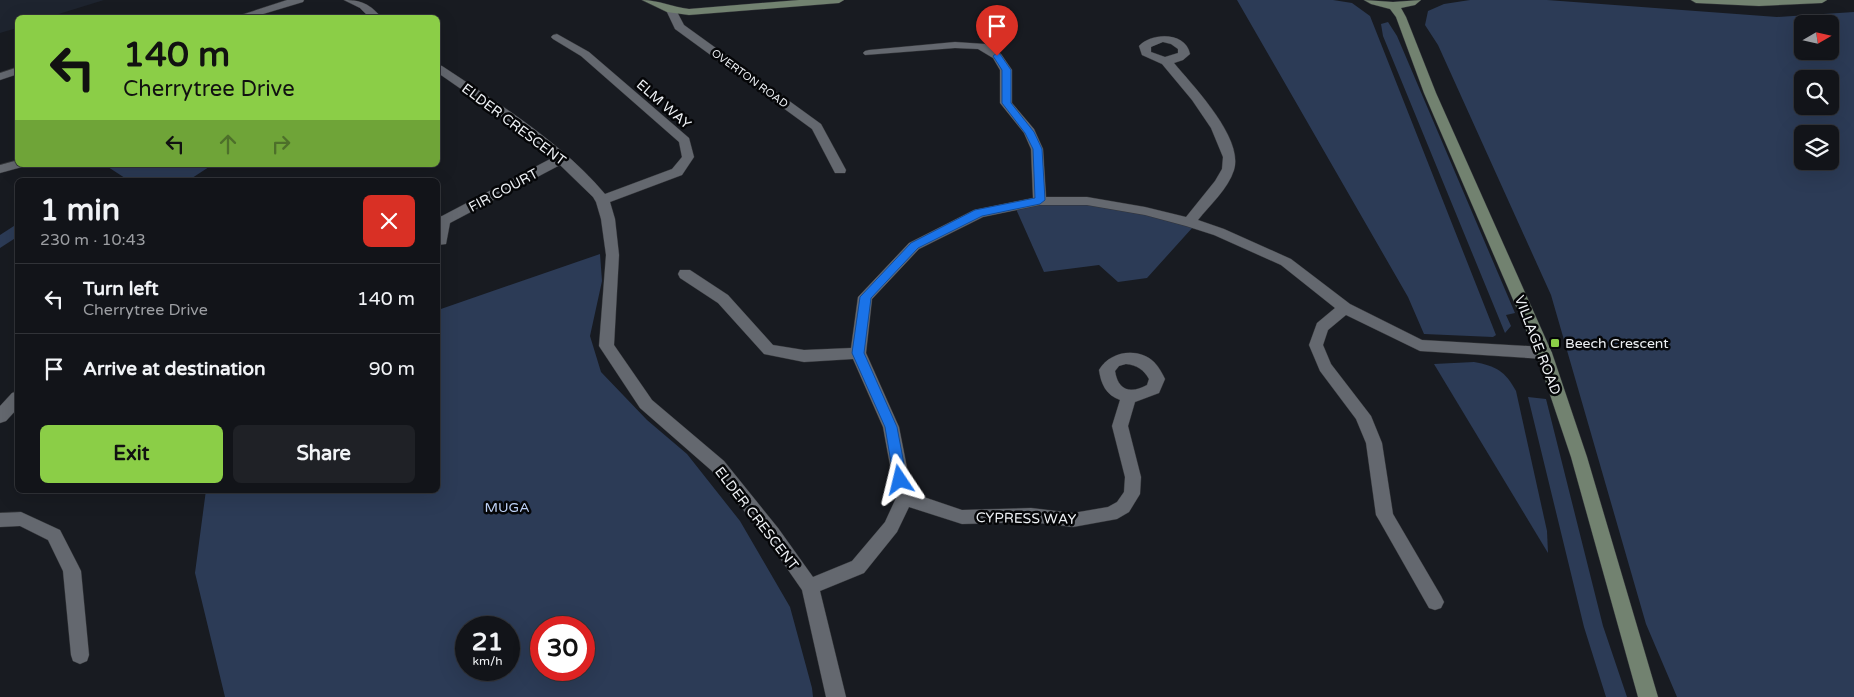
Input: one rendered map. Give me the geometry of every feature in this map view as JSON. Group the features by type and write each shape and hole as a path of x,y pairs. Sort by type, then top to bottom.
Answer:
{"street":[{"path":"247,15 299,0"},
{"path":"349,0 364,6 373,15"},
{"path":"647,0 671,10 689,12 839,0"},
{"path":"1369,0 1394,6 1404,5 1416,0"},
{"path":"1696,0 1760,3 1822,0"},
{"name":"VILLAGE ROAD","path":"1394,6 1401,17 1430,93 1544,353 1578,457 1648,697"},
{"name":"OVERTON ROAD","path":"671,10 679,27 817,127 840,170"},
{"name":"ELM WAY","path":"557,37 585,54 685,141 688,157 677,172 602,200"},
{"path":"869,53 955,45 980,46 997,56 1006,70 1006,103 1030,132 1037,149 1040,200"},
{"path":"1166,61 1209,115 1228,148 1228,168 1218,186 1190,222"},
{"name":"ELDER CRESCENT","path":"440,69 488,102 562,158 602,200 613,241 606,346 646,404 718,466 772,533 810,587 836,697"},
{"path":"0,78 15,71"},
{"name":"FIR COURT","path":"441,241 441,221 562,158"},
{"path":"0,169 15,165"},
{"path":"810,587 858,567 891,527 904,498 891,427 858,353 865,297 914,246 979,213 1040,200 1087,201 1145,211 1190,222 1220,232 1286,262 1345,308 1420,345 1544,353"},
{"path":"685,274 724,299 769,350 804,356 858,353"},
{"path":"1345,308 1322,327 1316,345 1326,367 1363,416 1374,443 1385,515 1435,602"},
{"name":"CYPRESS WAY","path":"904,498 962,517 1032,516 1073,520 1111,514 1123,507 1132,494 1134,476 1120,426 1129,397"},
{"path":"0,417 15,400"},
{"path":"0,520 21,519 54,535 72,571 80,655"}],"shaded area":[{"path":"0,0 104,0 55,15 15,15 15,29 0,33"}],"green space":[{"path":"1237,0 1333,0 1352,3 1370,16 1496,335 1493,337 1424,334 1408,297"},
{"path":"1470,0 1547,0 1777,17 1794,16 1794,60 1839,60 1839,15 1808,15 1854,12 1854,697 1677,697 1646,624 1551,295 1438,45 1425,25 1428,11 1444,4"},
{"path":"1388,22 1397,36 1515,313 1506,315 1511,326 1505,333 1383,36 1381,24"},
{"path":"108,167 209,167 192,178 125,178"},
{"path":"1088,203 1143,214 1193,227 1147,278 1118,282 1099,265 1044,272 1016,209 1044,204"},
{"path":"15,225 15,238 0,248 0,235"},
{"name":"MUGA","path":"600,254 602,281 590,336 601,372 647,420 687,454 740,521 790,607 813,697 225,697 195,573 206,493 440,493 440,309"},
{"path":"1474,362 1488,365 1504,374 1516,391 1547,531 1548,553 1434,364"},
{"path":"1528,397 1546,399 1603,626 1627,697 1606,697 1584,627"}],"place":[{"name":"Beech Crescent","path":"1555,343"}],"route":[{"path":"900,480 891,427 858,353 865,297 914,246 979,213 1040,200 1037,149 1030,132 1006,103 1006,70 997,56"}]}
